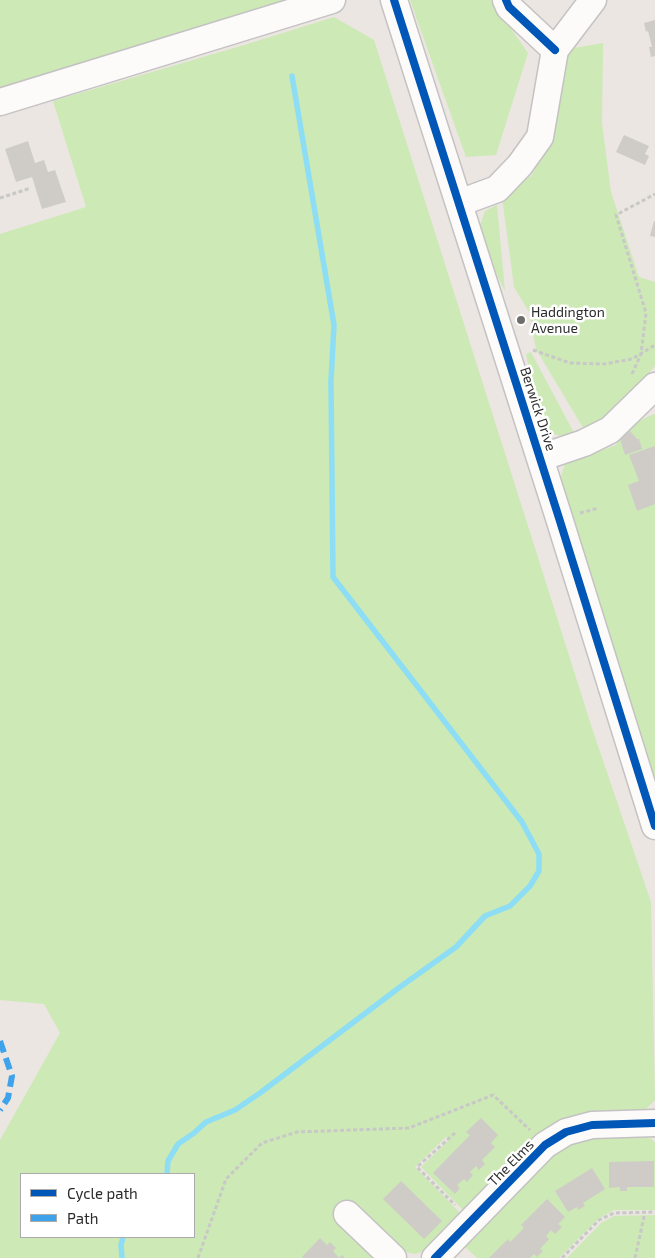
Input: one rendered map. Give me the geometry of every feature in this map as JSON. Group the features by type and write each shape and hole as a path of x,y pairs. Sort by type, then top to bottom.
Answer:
{"street":[{"path":"0,102 332,0"},
{"name":"Berwick Drive","path":"394,0 655,826"},
{"path":"506,0 509,7 555,50"},
{"path":"459,203 497,189 520,165 540,137 555,50 593,0"},
{"path":"540,458 584,443 610,430 654,387"},
{"name":"The Elms","path":"435,1258 545,1145 566,1132 592,1125 655,1123"},
{"path":"347,1214 393,1258"}],"path":[{"path":"0,198 31,188"},
{"path":"627,381 641,354 646,313 616,215 655,194"},
{"path":"533,350 570,363 604,364 632,359 655,346"},
{"path":"198,1258 226,1179 262,1143 297,1132 409,1128 492,1095 545,1145"},
{"path":"455,1133 417,1167 472,1222"},
{"path":"634,1258 645,1212"},
{"path":"562,1258 599,1220 614,1213 655,1212"}],"green space":[{"path":"0,0 311,0 0,93"},
{"path":"410,0 491,0 528,53 496,155 466,157"},
{"path":"334,17 374,40 592,728 651,902 655,1100 645,1110 584,1112 554,1124 527,1144 463,1210 421,1167 449,1140 446,1137 415,1167 460,1213 424,1251 415,1254 406,1252 353,1201 335,1221 374,1258 0,1258 0,1140 60,1033 44,1004 0,1000 0,234 86,207 53,101"},
{"path":"603,43 602,123 611,192 639,277 655,282 655,366 604,424 585,431 536,349 529,312 514,287 502,197 532,175 551,139 562,50"},
{"path":"497,205 505,291 489,260 480,226 485,211"},
{"path":"531,352 575,435 566,438 551,433 539,419 526,354"},
{"path":"654,414 655,792 559,482 565,464 616,445 628,426"},
{"path":"643,1136 652,1139 655,1143 655,1210 614,1210 598,1219 559,1258 477,1258 465,1247 552,1157 570,1146 590,1139"},
{"path":"655,1215 655,1258 567,1258 601,1223 614,1216"}],"building":[{"path":"655,20 655,56 651,57 649,47 652,47 644,23"},
{"path":"624,135 649,146 645,154 649,156 645,165 616,152"},
{"path":"28,141 35,163 44,160 48,172 55,170 66,202 42,209 32,177 16,182 5,149"},
{"path":"655,221 655,237 650,236"},
{"path":"630,431 639,439 642,449 625,455 620,439"},
{"path":"655,446 655,504 637,511 628,485 639,481 629,455"},
{"path":"481,1118 498,1135 491,1143 495,1147 482,1160 485,1164 479,1170 476,1166 470,1172 473,1175 467,1182 464,1179 457,1185 460,1188 455,1194 433,1173 470,1135 466,1132"},
{"path":"654,1161 654,1187 627,1187 627,1191 620,1191 620,1187 609,1188 609,1162"},
{"path":"592,1168 605,1189 583,1203 585,1206 578,1210 577,1207 568,1212 555,1191"},
{"path":"401,1181 442,1221 424,1239 383,1199"},
{"path":"547,1199 565,1217 558,1224 562,1227 555,1234 551,1230 546,1236 549,1239 540,1249 543,1251 537,1257 534,1254 530,1258 489,1258 508,1239 510,1242 524,1228 521,1225"},
{"path":"320,1238 327,1245 330,1242 336,1248 333,1251 339,1258 302,1257"}],"waterway":[{"path":"167,1173 168,1161 178,1144 206,1122 235,1110 260,1093 456,947 485,916 510,906 530,886 539,871 539,854 522,822 333,577 331,381 334,325 292,76"},
{"path":"122,1258 123,1238"}],"marked path":[{"path":"0,1041 12,1076 8,1098 0,1110"}],"cycle path":[{"path":"394,0 655,826"},
{"path":"506,0 509,7 555,50"},
{"path":"435,1258 545,1145 566,1132 592,1125 655,1123"}],"place":[{"name":"Haddington Avenue","path":"521,320"}]}
